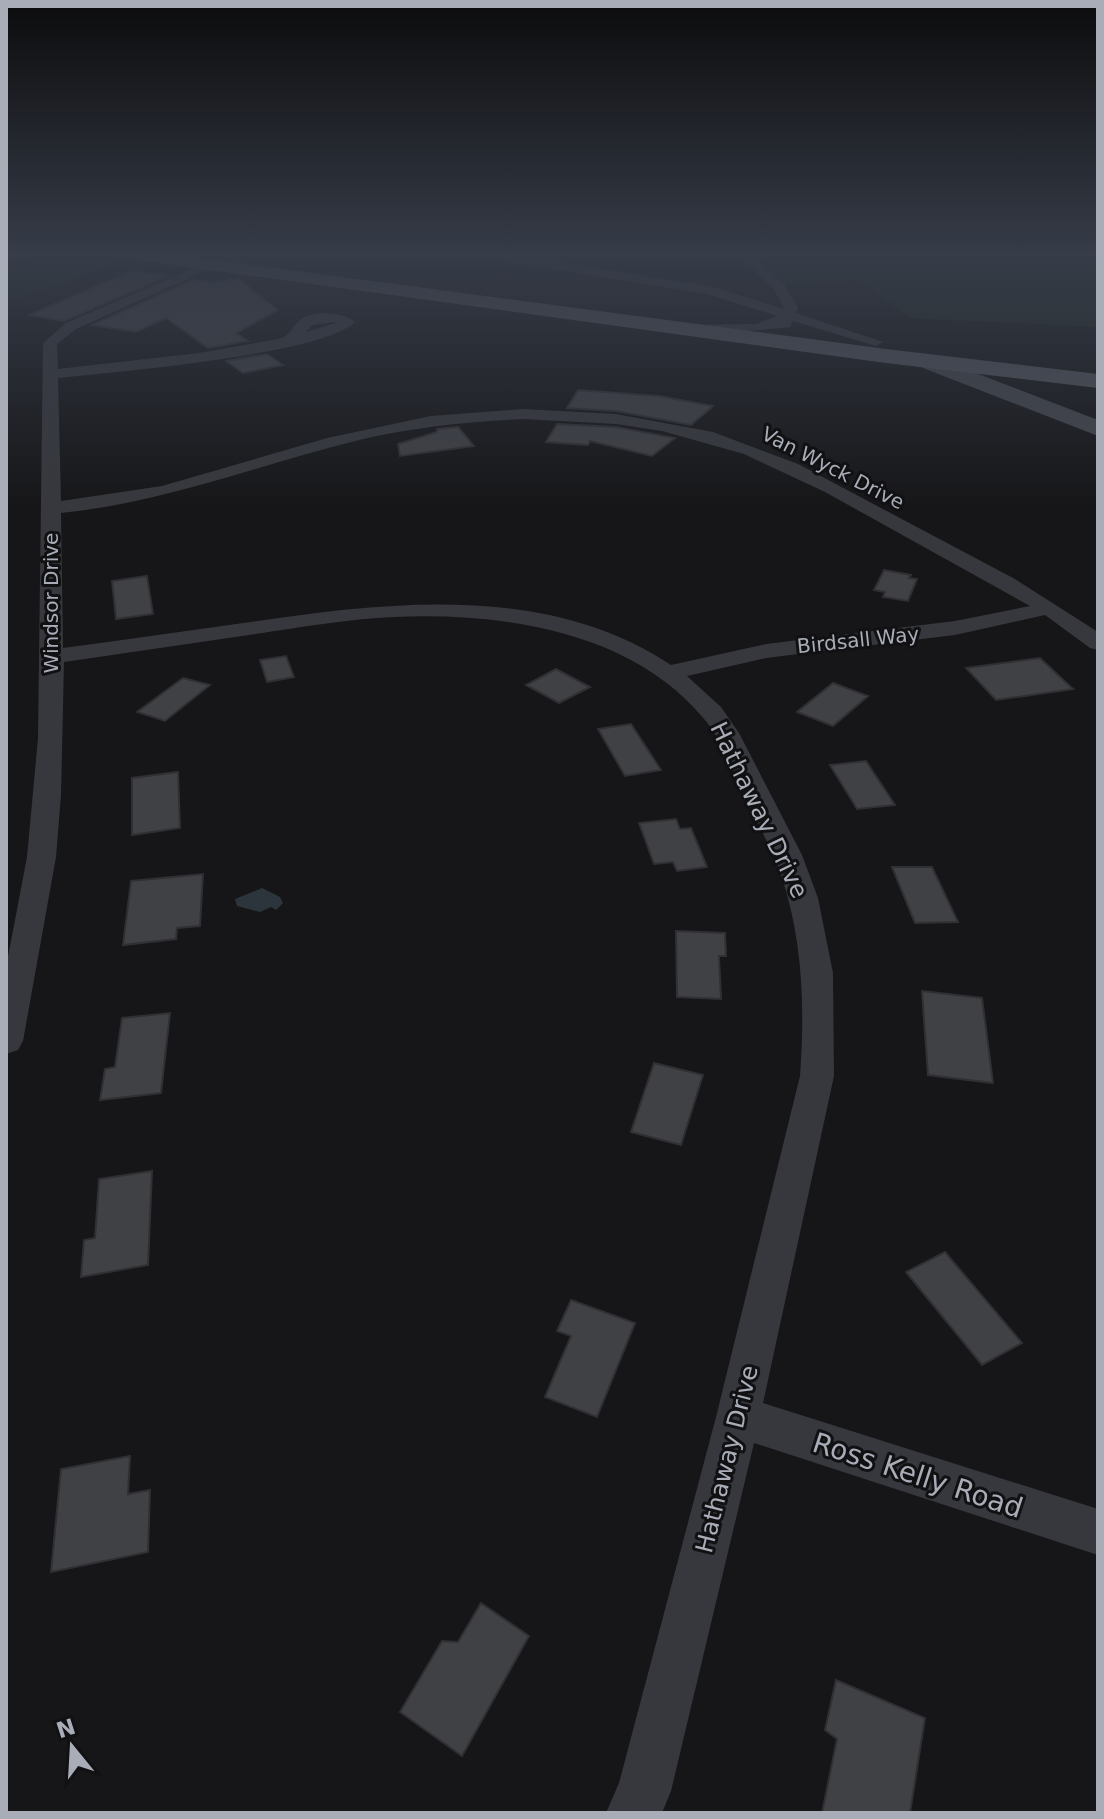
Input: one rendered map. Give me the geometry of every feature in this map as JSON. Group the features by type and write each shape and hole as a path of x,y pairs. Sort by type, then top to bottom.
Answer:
{"main road":[{"path":"771,340 1098,381"},
{"path":"926,361 1098,429"}],"street":[{"name":"Windsor Drive","path":"6,1041 13,977 32,915 48,797 52,508 50,343 53,340"},
{"path":"50,374 174,362 285,340"},
{"path":"869,340 876,342"},
{"name":"Van Wyck Drive","path":"52,508 174,489 338,440 414,424 502,415 592,417 692,433 773,459 1003,580 1098,643"},
{"name":"Birdsall Way","path":"668,673 766,651 955,628 1049,608"},
{"name":"Hathaway Drive","path":"51,657 359,613 434,609 508,615 569,629 636,655 668,673 711,711 727,732 794,872 810,924 819,971 821,1021 817,1076 738,1417 644,1791 633,1813"},
{"name":"Ross Kelly Road","path":"738,1417 1098,1532"}],"shaded area":[{"path":"262,888 280,897 283,903 276,910 271,907 260,912 237,906 235,899"}],"building":[{"path":"197,340 248,341 208,348"},
{"path":"267,354 283,365 243,373 226,361"},
{"path":"578,390 659,396 713,406 691,425 616,411 567,408"},
{"path":"557,424 616,427 675,438 652,456 590,441 588,445 546,442"},
{"path":"458,427 474,446 400,456 398,444 437,432 437,429"},
{"path":"884,570 917,579 908,601 883,597 885,592 874,590"},
{"path":"147,576 153,614 116,619 112,581"},
{"path":"286,656 294,677 267,682 260,660"},
{"path":"1040,658 1073,689 996,700 966,668"},
{"path":"556,669 590,687 559,703 526,685"},
{"path":"183,678 210,685 165,721 137,712"},
{"path":"833,683 868,696 833,726 797,712"},
{"path":"631,724 661,770 625,776 598,729"},
{"path":"866,761 895,805 857,809 830,765"},
{"path":"178,772 180,828 132,835 132,778"},
{"path":"676,819 680,829 691,828 707,867 677,871 673,862 654,864 639,823"},
{"path":"892,867 932,867 958,922 915,923"},
{"path":"203,874 200,926 177,928 176,939 123,945 131,881"},
{"path":"676,931 725,933 726,956 719,956 721,999 677,997"},
{"path":"922,991 982,998 993,1083 928,1075"},
{"path":"170,1013 161,1093 100,1100 105,1069 115,1067 122,1018"},
{"path":"654,1063 703,1075 681,1145 631,1132"},
{"path":"152,1171 148,1265 81,1277 84,1240 95,1238 99,1179"},
{"path":"945,1252 1022,1343 982,1365 906,1272"},
{"path":"571,1300 635,1323 597,1417 545,1397 571,1336 557,1331"},
{"path":"130,1456 128,1494 150,1490 148,1552 51,1572 61,1469"},
{"path":"481,1603 529,1636 462,1756 400,1712 442,1641 458,1642"},
{"path":"836,1680 925,1718 910,1813 822,1813 837,1739 825,1730"}]}
